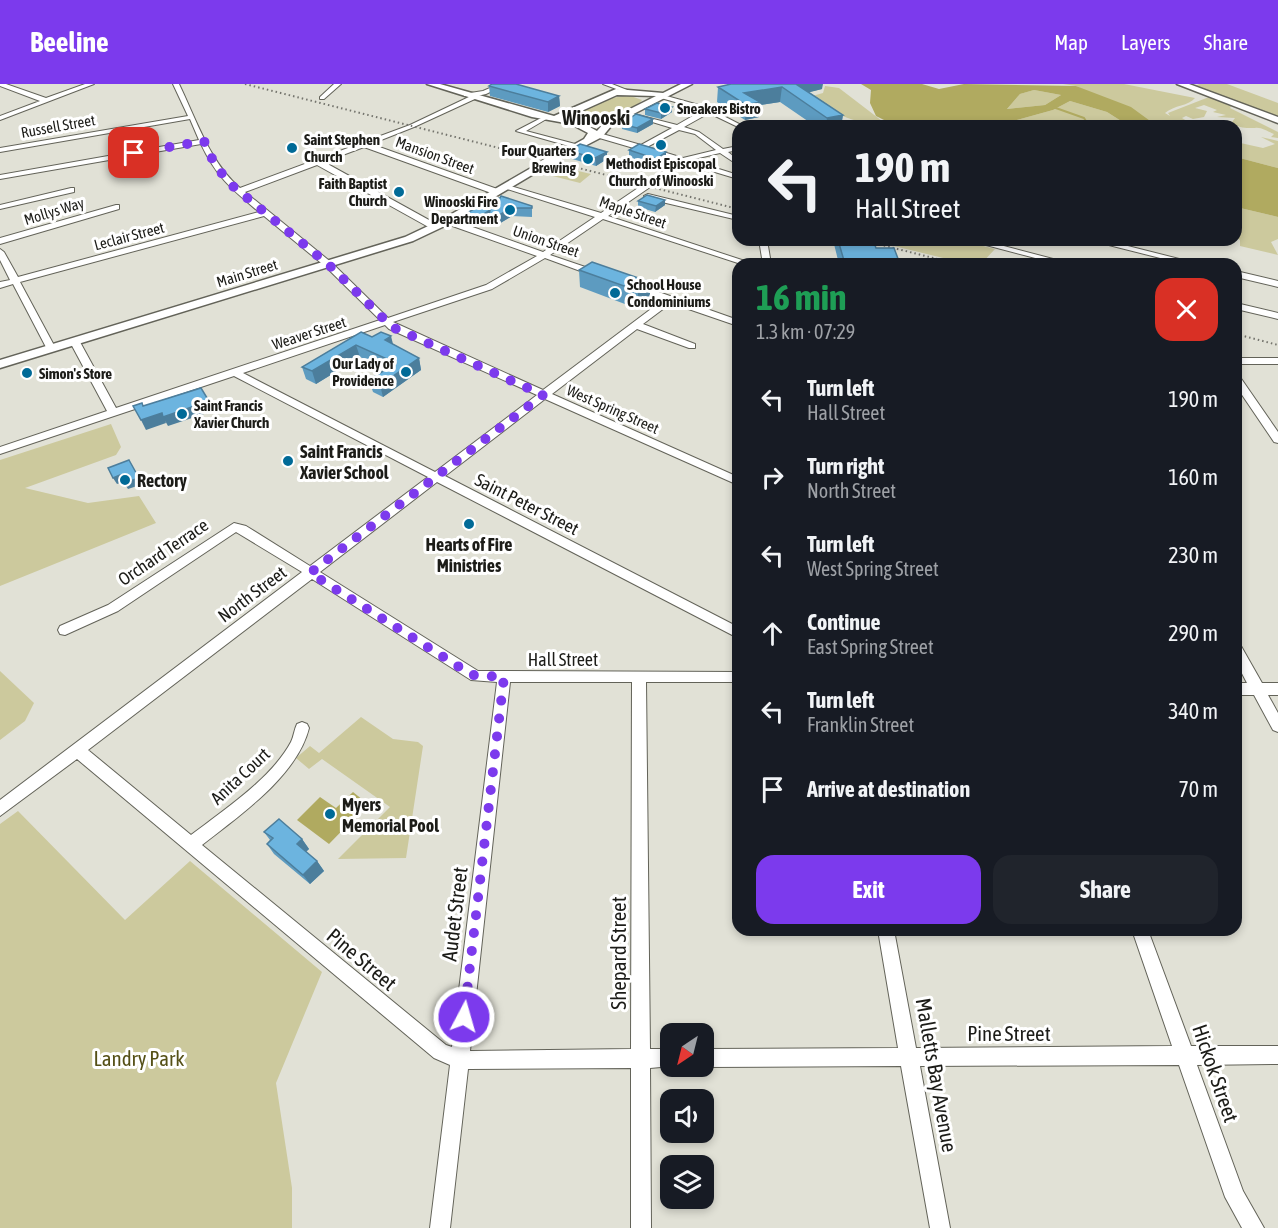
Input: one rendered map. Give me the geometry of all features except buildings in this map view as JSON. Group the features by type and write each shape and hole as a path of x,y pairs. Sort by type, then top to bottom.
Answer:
{"main road":[{"path":"431,84 545,118 577,120 593,133 588,140"},
{"name":"Main Street","path":"577,120 608,88 646,98 663,97 688,84"},
{"path":"1180,84 1278,120"},
{"name":"Main Street","path":"0,364 410,239 447,221 599,135 609,123 630,113 646,98 672,92"},
{"name":"Main Street","path":"577,120 609,123"}],"street":[{"path":"0,84 47,100"},
{"path":"0,91 21,84"},
{"path":"0,118 92,84"},
{"name":"West Spring Street","path":"176,84 222,174 238,192 329,265 388,323 409,336 732,477"},
{"path":"322,98 338,84"},
{"path":"238,192 364,144 504,84"},
{"path":"663,97 707,111 732,122"},
{"path":"641,148 707,111"},
{"path":"630,113 680,126 708,138 732,158"},
{"name":"Russell Street","path":"0,150 192,117"},
{"path":"545,118 520,131 576,147"},
{"path":"599,135 732,175"},
{"path":"0,177 204,141"},
{"name":"Mansion Street","path":"364,144 502,189"},
{"name":"Weaver Street","path":"0,452 388,323 489,287 604,217 690,157 732,149"},
{"path":"318,162 435,227"},
{"name":"Maple Street","path":"502,189 604,217 732,258"},
{"path":"0,207 71,190"},
{"path":"637,194 732,217"},
{"name":"Mollys Way","path":"0,241 55,223 116,207"},
{"name":"Leclair Street","path":"0,285 264,213"},
{"name":"Union Street","path":"447,221 604,276"},
{"path":"995,246 1044,258"},
{"path":"1118,246 1170,258"},
{"path":"0,252 51,349"},
{"path":"1242,275 1278,284"},
{"path":"625,283 732,321"},
{"name":"North Street","path":"0,809 670,299"},
{"path":"1242,307 1278,316"},
{"path":"636,325 692,346"},
{"path":"75,342 114,414"},
{"path":"1242,361 1278,361"},
{"name":"Saint Peter Street","path":"236,373 732,630"},
{"path":"1242,388 1278,440"},
{"name":"Orchard Terrace","path":"65,630 113,608 234,527 242,529 310,573"},
{"name":"Hall Street","path":"310,573 472,675 732,677"},
{"path":"1242,661 1278,726"},
{"name":"Audet Street","path":"440,1228 504,677"},
{"name":"Shepard Street","path":"639,677 641,1228"},
{"path":"1242,689 1278,689"},
{"name":"Anita Court","path":"191,844 237,808 275,772 301,740 302,728"},
{"name":"Pine Street","path":"78,751 432,1047 459,1059 660,1058"},
{"name":"Malletts Bay Avenue","path":"887,936 940,1228"},
{"name":"Hickok Street","path":"1142,936 1235,1197 1254,1228"},
{"name":"Pine Street","path":"714,1058 1278,1055"}],"green space":[{"path":"1063,84 1124,84 1195,98 1165,113 1170,116 1168,113 1209,97 1232,105 1230,108 1278,132 1278,138 1271,137 1274,134 1263,129 1242,128 1242,120 1217,117 1226,115 1213,112 1217,110 1204,105 1195,108 1207,111 1204,117 1193,119 1186,116 1182,118 1185,120 1145,120 1076,86"},
{"path":"1199,84 1227,84 1278,103 1278,117 1196,86"},
{"path":"825,86 839,88 881,120 855,120 805,98 823,93"},
{"path":"1034,90 1061,95 1045,105 1007,109 1020,94"},
{"path":"628,95 642,100 621,116 593,123 577,119 579,113 602,100"},
{"path":"1070,101 1107,112 1120,120 1017,120 1053,110"},
{"path":"1261,137 1278,141 1278,168 1242,159 1242,143 1263,148 1275,144"},
{"path":"553,165 591,174 580,183 541,173"},
{"path":"1242,208 1278,217 1278,239 1271,242 1278,255 1240,246 1242,246"},
{"path":"894,246 983,246 995,249 987,258 943,258"},
{"path":"111,424 121,447 116,455 25,488 88,503 139,496 156,523 0,586 0,460"},
{"path":"0,671 34,703 25,721 0,740"},
{"path":"361,717 393,739 418,742 423,746 406,858 338,859 390,807 322,759 309,769 296,758 310,746 319,753"},
{"name":"Landry Park","path":"18,811 125,920 190,861 322,972 276,1083 292,1188 292,1228 0,1228 0,824"}],"shaded area":[{"path":"861,84 922,84 939,89 964,84 1076,86 1131,107 1149,120 1120,120 1107,112 1070,101 1053,110 1017,120 884,120 876,116 870,103 871,90","holes":["1034,90 1061,95 1045,105 1007,109 1020,94"]},
{"path":"1242,159 1278,168 1278,217 1242,208"},
{"name":"Myers Memorial Pool","path":"353,792 368,804 329,844 297,820 320,797 336,808"}],"waterway":[{"path":"1053,107 1085,120"}],"railway":[{"path":"245,84 642,184"},
{"path":"655,188 732,207"},
{"path":"886,246 933,258"},
{"path":"1242,336 1278,345"}],"place":[{"name":"Sneakers Bistro","path":"665,108"},
{"name":"Methodist Episcopal Church of Winooski","path":"661,145"},
{"name":"Saint Stephen Church","path":"292,148"},
{"name":"Four Quarters Brewing","path":"588,159"},
{"name":"Faith Baptist Church","path":"399,192"},
{"name":"Winooski Fire Department","path":"510,210"},
{"name":"School House Condominiums","path":"615,293"},
{"name":"Our Lady of Providence","path":"406,372"},
{"name":"Simon's Store","path":"27,373"},
{"name":"Saint Francis Xavier Church","path":"182,414"},
{"name":"Saint Francis Xavier School","path":"288,461"},
{"name":"Rectory","path":"125,480"},
{"name":"Hearts of Fire Ministries","path":"469,524"},
{"name":"Myers Memorial Pool","path":"330,814"}],"district":[{"name":"Winooski","path":"596,117"}],"route":[{"path":"134,153 204,141 214,163 238,192 329,265 392,327 543,395 310,573 472,675 504,677 464,1017"}]}
